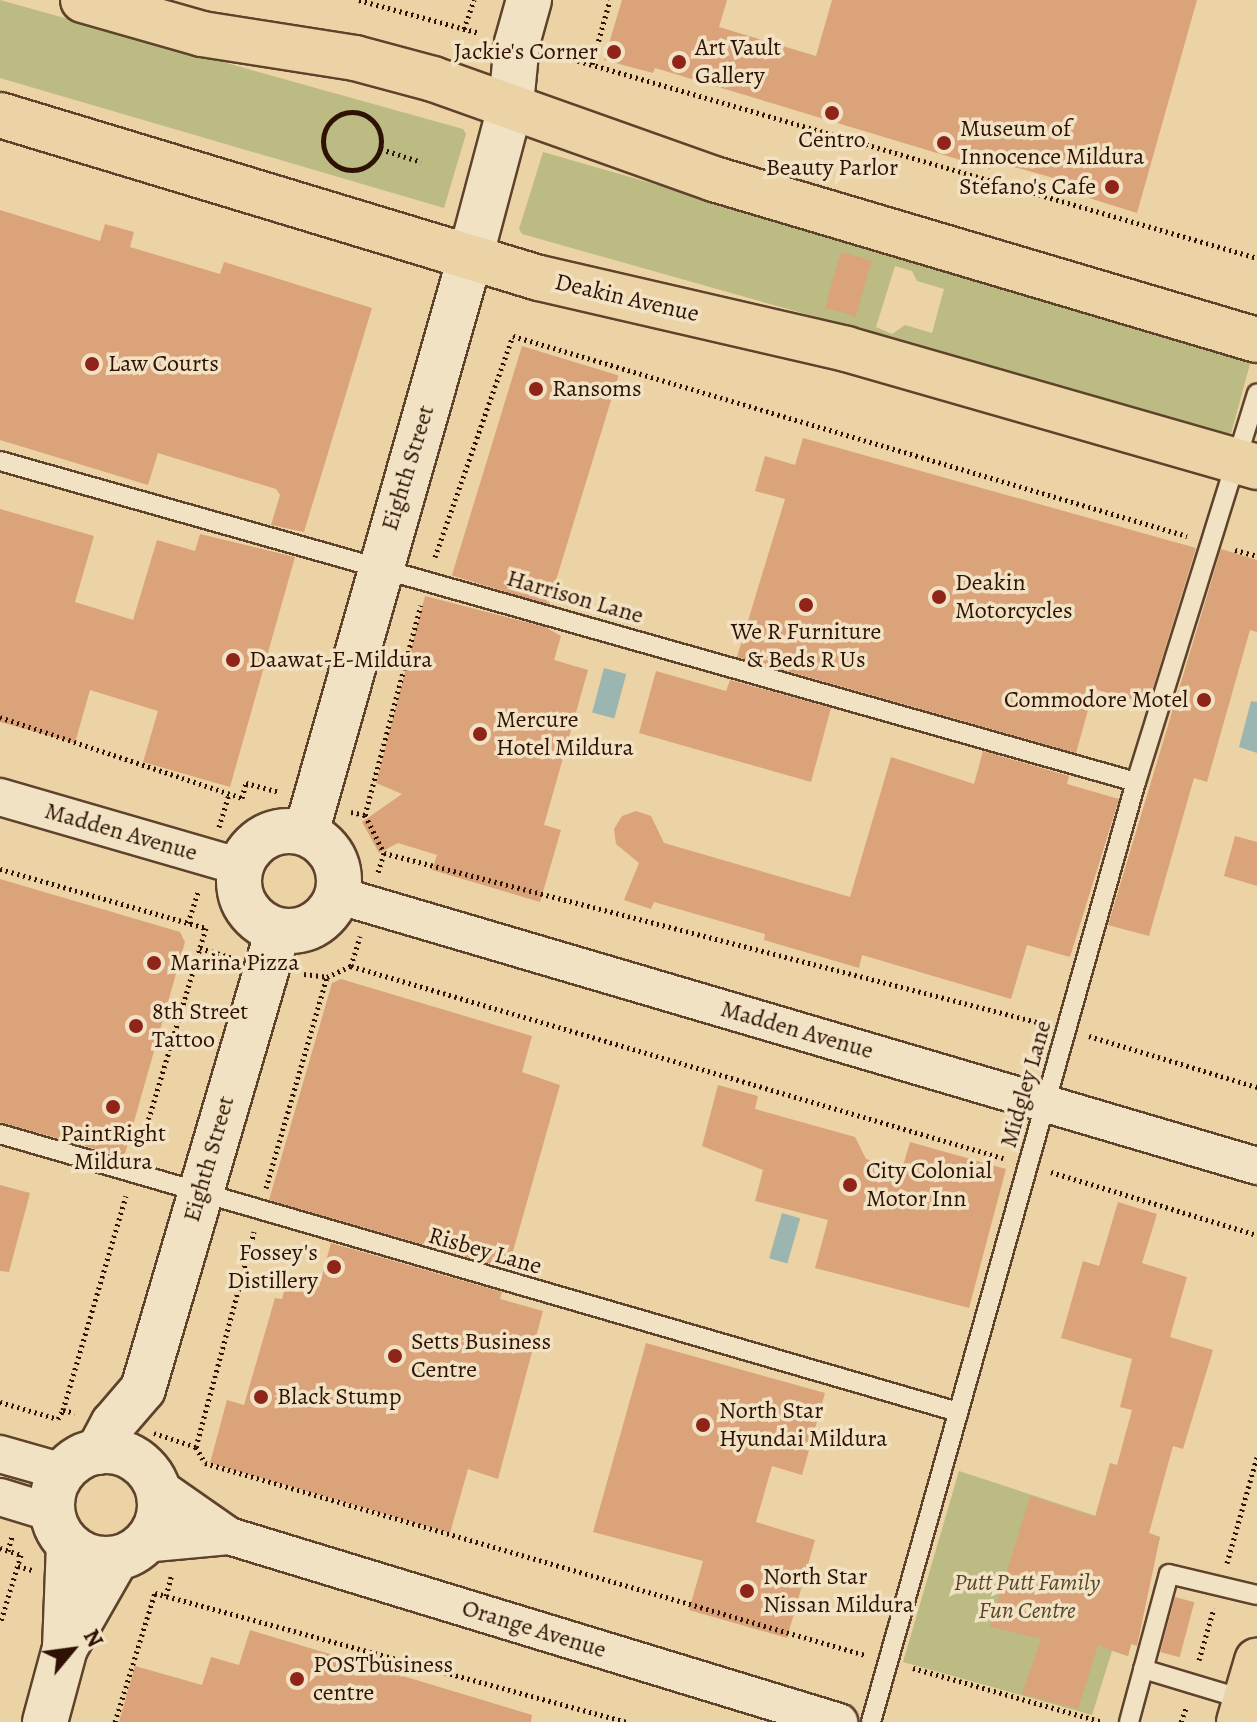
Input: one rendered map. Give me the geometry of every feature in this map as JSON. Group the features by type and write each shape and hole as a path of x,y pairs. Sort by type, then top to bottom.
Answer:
{"highway":[{"path":"83,0 202,34 355,58 511,104 714,179 1257,340"},
{"name":"Deakin Avenue","path":"0,115 470,258 846,349 1248,464"}],"street":[{"name":"Eighth Street","path":"528,47 529,0"},
{"name":"Eighth Street","path":"310,818 378,568 470,258 528,47 555,0"},
{"name":"Madden Avenue","path":"0,797 241,867"},
{"path":"310,818 337,865 337,895 331,909 308,928 271,949 262,924 242,899 241,867 259,840 290,831 310,818"},
{"name":"Madden Avenue","path":"337,895 1257,1166"},
{"name":"Eighth Street","path":"106,1474 143,1389 271,949"},
{"name":"Orange Avenue","path":"0,1454 106,1474 229,1536 837,1722"},
{"path":"106,1474 83,1555 130,1551"},
{"path":"65,1648 130,1551 159,1517 106,1474"},
{"path":"45,1722 106,1474"},
{"name":"Orange Avenue","path":"0,1497 106,1474"},
{"name":"Orange Avenue","path":"130,1551 229,1536"}],"lane":[{"name":"Midgley Lane","path":"871,1722 1136,782 1213,544 1248,464 1257,393"},
{"name":"Harrison Lane","path":"0,461 1136,782"},
{"name":"Risbey Lane","path":"0,1134 958,1412"},
{"path":"1129,1722 1169,1574 1257,1595"},
{"path":"1143,1669 1247,1694"}],"path":[{"path":"359,0 592,64 1257,258"},
{"path":"464,29 474,0"},
{"path":"592,64 610,0"},
{"path":"355,112 373,120 381,149 363,169 344,170 324,151 323,133 335,117 355,112"},
{"path":"381,149 421,162"},
{"path":"513,336 1257,556"},
{"path":"0,717 242,798 246,783 310,818 365,815 384,853 1066,1029 1257,1087"},
{"path":"0,869 206,928 200,948 271,949 327,977 351,966 1257,1235"},
{"path":"0,1402 58,1419 63,1410 106,1474 196,1447 205,1463 1102,1722"},
{"path":"0,1548 21,1555 0,1624"},
{"path":"115,1722 155,1593 626,1722"}],"green space":[{"path":"0,0 463,129 466,134 444,208 0,78"},
{"path":"543,152 1242,353 1250,364 1231,434 522,234 519,229","holes":["895,266 912,271 917,281 944,289 932,333 905,325 892,334 876,327"]},
{"name":"Putt Putt Family Fun Centre","path":"959,1471 1160,1537 1128,1656 1112,1651 1092,1715 903,1662"}],"water":[{"path":"604,668 626,674 614,718 592,712"},
{"path":"1251,701 1257,702 1257,753 1239,747"},
{"path":"782,1213 800,1218 787,1263 769,1258"}],"building":[{"path":"622,0 727,0 719,27 816,56 832,0 1197,0 1137,213 1089,198 1092,190 1050,177 992,161 990,169 655,68 653,73 604,60"},
{"path":"0,210 100,241 105,224 134,232 130,247 220,274 224,262 372,308 304,532 271,525 280,495 276,489 158,453 148,485 0,440"},
{"path":"841,252 872,261 856,317 825,308"},
{"path":"522,346 619,376 548,605 452,576"},
{"path":"803,438 1196,548 1148,704 1094,689 1076,753 737,657 785,499 755,491 765,456 795,465"},
{"path":"0,509 94,536 75,602 133,620 157,540 195,551 200,534 295,557 230,787 143,762 158,711 90,690 75,743 0,722"},
{"name":"Commodore Motel","path":"1221,549 1257,560 1257,632 1250,630 1207,782 1194,778 1149,936 1108,925"},
{"name":"Mercure Hotel Mildura","path":"425,596 545,627 561,636 554,660 588,670 544,825 561,830 540,902 432,870 437,855 398,843 379,853 362,822 402,794 376,783"},
{"path":"656,671 726,691 730,680 831,708 811,782 639,733"},
{"path":"983,751 1069,776 1067,784 1119,799 1070,957 1027,945 1011,999 862,955 859,968 764,940 765,934 654,902 651,909 624,900 639,863 616,844 614,829 622,816 636,811 651,816 664,843 850,897 891,757 974,784"},
{"path":"1235,836 1257,842 1257,886 1224,876"},
{"path":"0,879 180,932 185,942 124,1157 0,1122"},
{"path":"341,979 532,1036 522,1072 560,1085 508,1269 269,1200 332,983"},
{"path":"718,1085 758,1096 755,1109 855,1137 866,1159 902,1169 910,1142 1006,1169 969,1308 815,1268 828,1220 755,1201 763,1170 702,1146"},
{"path":"0,1185 30,1193 9,1272 0,1271"},
{"path":"1118,1202 1157,1214 1142,1263 1187,1277 1170,1337 1213,1350 1183,1449 1173,1446 1149,1533 1160,1537 1137,1646 1131,1644 1128,1656 1098,1645 1078,1709 1022,1694 1041,1639 990,1627 1030,1496 1095,1517 1110,1463 1117,1465 1132,1410 1120,1407 1132,1359 1061,1338 1083,1261 1099,1266"},
{"name":"Setts Business Centre","path":"331,1243 502,1292 500,1299 543,1311 498,1479 468,1469 450,1533 210,1463 227,1400 244,1405 275,1298 282,1299 288,1278 319,1287"},
{"name":"North Star Hyundai Mildura","path":"646,1343 825,1393 802,1475 772,1466 756,1522 815,1540 787,1638 689,1610 703,1561 593,1532"},
{"path":"1175,1597 1194,1602 1180,1657 1160,1652"},
{"name":"POSTbusiness centre","path":"250,1630 532,1715 531,1722 119,1722 135,1666 202,1685 211,1657 239,1665"}],"place":[{"name":"Jackie's Corner","path":"614,52"},
{"name":"Art Vault Gallery","path":"679,62"},
{"name":"Centro Beauty Parlor","path":"832,113"},
{"name":"Museum of Innocence Mildura","path":"944,143"},
{"name":"Stefano's Cafe","path":"1112,187"},
{"name":"Law Courts","path":"92,364"},
{"name":"Ransoms","path":"536,389"},
{"name":"Deakin Motorcycles","path":"939,597"},
{"name":"We R Furniture & Beds R Us","path":"806,605"},
{"name":"Daawat-E-Mildura","path":"233,660"},
{"name":"Commodore Motel","path":"1204,700"},
{"name":"Mercure Hotel Mildura","path":"480,734"},
{"name":"Marina Pizza","path":"154,963"},
{"name":"8th Street Tattoo","path":"136,1026"},
{"name":"PaintRight Mildura","path":"113,1107"},
{"name":"City Colonial Motor Inn","path":"850,1185"},
{"name":"Fossey's Distillery","path":"334,1267"},
{"name":"Setts Business Centre","path":"395,1356"},
{"name":"Black Stump","path":"261,1397"},
{"name":"North Star Hyundai Mildura","path":"703,1425"},
{"name":"North Star Nissan Mildura","path":"747,1591"},
{"name":"POSTbusiness centre","path":"297,1679"}]}
